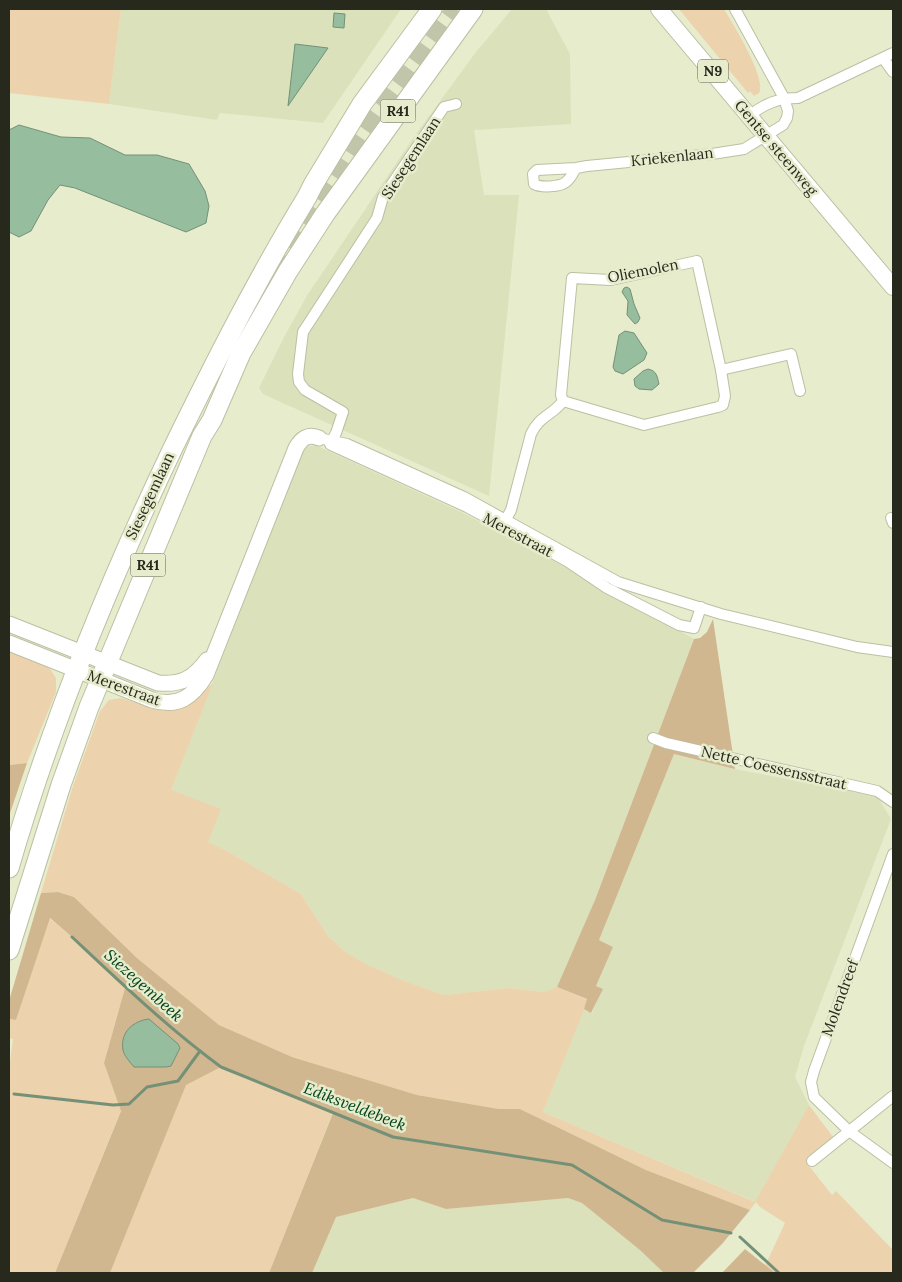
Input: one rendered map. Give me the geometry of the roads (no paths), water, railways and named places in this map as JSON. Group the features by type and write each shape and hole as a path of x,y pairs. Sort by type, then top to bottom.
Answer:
{"highway":[{"name":"Siesegemlaan","path":"9,868 34,787 75,670 121,559 188,416 260,277 313,185 362,104 432,9"},
{"name":"Siesegemlaan","path":"9,950 61,785 89,707 202,436 212,420 241,353 288,271 325,214 473,9"}],"main road":[{"name":"Gentse steenweg","path":"660,9 893,287"}],"street":[{"path":"735,9 784,98"},
{"path":"749,116 760,108 784,98 798,98 893,53"},
{"path":"883,58 893,72"},
{"name":"Kriekenlaan","path":"576,168 744,149 783,125 788,118 784,98"},
{"name":"Siesegemlaan","path":"327,441 343,412 305,390 299,382 298,374 304,332 377,218 383,197 444,107 456,104"},
{"name":"Oliemolen","path":"697,261 721,370 726,398 723,405 644,425 563,401 561,395 572,278 611,280 697,261"},
{"path":"721,370 791,354 800,391"},
{"path":"506,519 511,510 535,425 557,410 563,401"},
{"name":"Merestraat","path":"9,642 101,681 160,703 179,701 194,692 200,684 215,649 296,448 306,438 314,436 468,507 568,561 607,588 679,625 694,628 701,607"},
{"name":"Merestraat","path":"327,441 347,444 464,497 618,582 721,614 857,647 893,652"},
{"name":"Merestraat","path":"9,624 158,683 172,684 186,680 195,674 215,649"},
{"name":"Nette Coessensstraat","path":"653,738 675,745 877,791 893,802"},
{"name":"Molendreef","path":"893,854 811,1082 814,1097 849,1131 893,1162"},
{"path":"812,1161 893,1096"}],"waterway":[{"name":"Ediksveldebeek","path":"72,937 163,1021 221,1067 393,1137 572,1165 662,1220 731,1233"},
{"name":"Ediksveldebeek","path":"14,1094 113,1105 129,1104 147,1087 178,1081 200,1051"},
{"path":"740,1237 779,1273"}],"tunnel":[{"path":"263,297 329,185 456,9"}],"water label":[{"name":"Siezegembeek","path":"144,985"}]}
